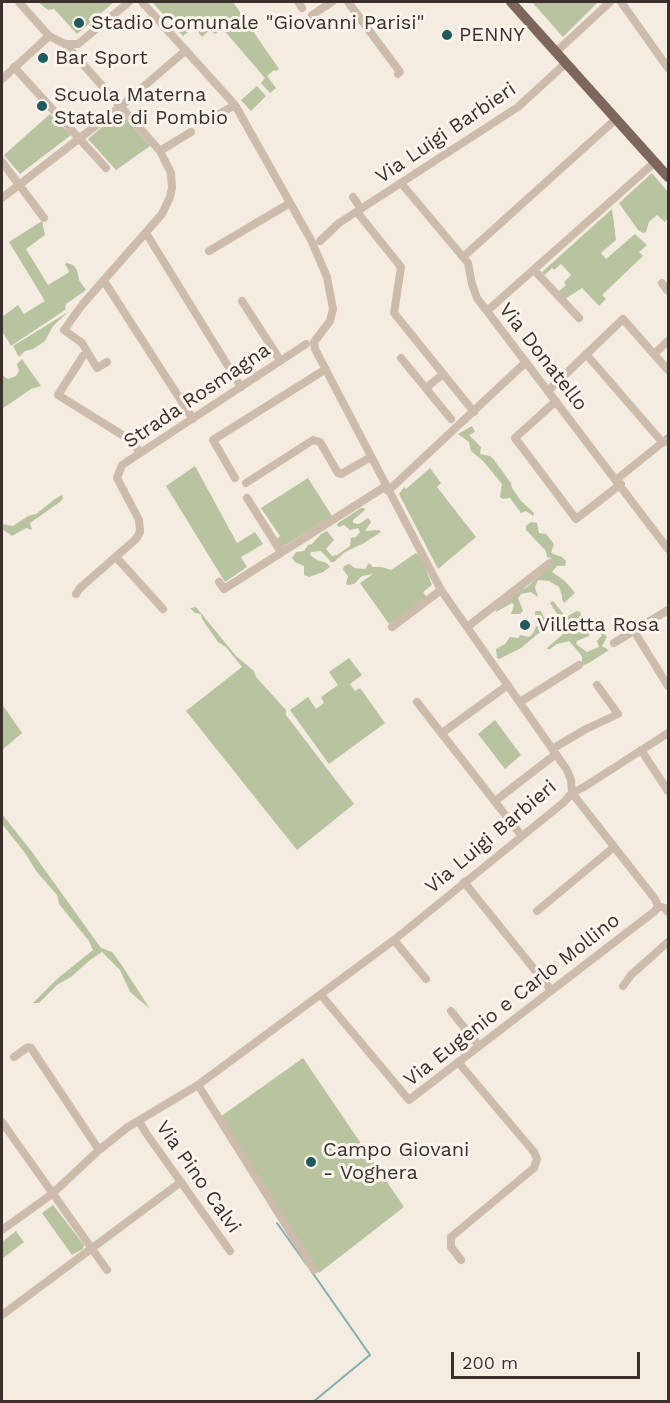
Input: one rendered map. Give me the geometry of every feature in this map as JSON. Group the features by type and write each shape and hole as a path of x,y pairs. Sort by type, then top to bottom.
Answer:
{"main road":[{"path":"511,2 669,177"}],"street":[{"path":"19,2 49,36 65,44 160,151 169,166 172,188 167,206 82,305 64,330 82,343 96,368 107,362"},
{"path":"65,44 78,44 129,2"},
{"path":"142,2 235,105 305,231 316,241 333,309 330,321 314,342 315,349"},
{"path":"312,15 332,2"},
{"path":"348,2 400,72 398,74"},
{"path":"556,52 610,2"},
{"path":"621,2 669,68"},
{"path":"2,79 49,36"},
{"path":"2,198 120,107 186,50"},
{"name":"Via Luigi Barbieri","path":"316,241 339,223 518,108 566,63"},
{"path":"14,67 106,168"},
{"path":"212,118 235,105"},
{"path":"463,257 616,119"},
{"path":"160,151 191,132"},
{"path":"2,162 44,218"},
{"path":"488,311 655,162"},
{"name":"Via Donatello","path":"401,183 468,263 471,284 477,298 669,549"},
{"path":"353,197 359,210 401,267 394,313 474,412"},
{"path":"209,251 290,202"},
{"path":"146,232 241,387"},
{"path":"534,270 579,318"},
{"path":"104,281 193,419"},
{"path":"662,283 669,291"},
{"path":"242,301 280,360"},
{"path":"548,391 622,319 669,370"},
{"name":"Strada Rosmagna","path":"76,594 136,539 140,532 139,520 118,484 117,474 122,465 317,337"},
{"path":"654,354 669,342"},
{"path":"306,344 315,349"},
{"name":"Via Luigi Barbieri","path":"2,1230 52,1194 99,1150 139,1121 198,1085 394,940 572,793 571,780 554,751 441,590 315,349"},
{"path":"556,401 515,438 576,519 666,440 586,354"},
{"path":"83,356 58,395 132,441 140,453"},
{"path":"401,358 452,419"},
{"path":"219,582 224,589 387,489 474,412 526,362"},
{"path":"235,478 213,440 326,369"},
{"path":"426,388 441,372"},
{"path":"246,483 313,440 320,442 341,474 371,457"},
{"path":"247,498 281,552"},
{"path":"116,556 163,609"},
{"path":"467,627 550,563"},
{"path":"392,627 441,590"},
{"path":"614,643 669,610"},
{"path":"634,631 669,686"},
{"path":"520,702 579,665"},
{"path":"442,733 508,685"},
{"path":"495,801 554,751 586,729 618,714 597,685"},
{"path":"417,702 521,835"},
{"path":"669,733 572,793 655,899 658,906 669,912"},
{"path":"641,750 669,791"},
{"path":"537,911 614,847"},
{"path":"464,882 551,990"},
{"name":"Via Eugenio e Carlo Mollino","path":"321,994 409,1101 655,911 658,906"},
{"path":"394,940 426,979"},
{"path":"623,986 631,975 669,942"},
{"path":"451,1011 479,1046"},
{"path":"14,1057 28,1047 31,1048 99,1150"},
{"path":"458,1062 529,1146 537,1159 534,1168 451,1237 451,1247 461,1260"},
{"path":"198,1085 314,1270"},
{"name":"Via Pino Calvi","path":"139,1121 230,1251"},
{"path":"2,1122 106,1270"},
{"path":"2,1315 181,1182"}],"green space":[{"name":"Stadio Comunale \"Giovanni Parisi\"","path":"38,2 114,2 77,34 54,9 48,10"},
{"path":"152,2 233,2 279,69 267,76 276,88 270,93 261,83 265,78 222,28 215,34 210,30 202,37 194,27 183,36"},
{"path":"532,2 598,2 563,37"},
{"path":"257,86 266,96 251,111 241,100"},
{"path":"120,112 150,146 116,170 88,139"},
{"path":"50,114 71,135 20,174 4,155"},
{"path":"652,173 668,192 668,218 665,222 657,215 649,222 646,232 643,233 638,230 619,203"},
{"path":"612,209 616,240 601,253 606,259 635,234 647,245 639,252 643,256 602,295 606,299 599,306 582,288 565,299 558,292 566,285 564,282 571,275 561,264 554,270 552,268 545,275 542,272"},
{"path":"42,221 45,235 26,249 48,285 68,273 65,264 67,263 73,265 77,270 79,280 86,290 66,304 65,310 11,346 2,331 2,317 18,305 24,314 45,301 9,242"},
{"path":"68,312 53,326 45,341 25,351 19,357 13,346"},
{"path":"22,359 41,386 31,389 2,409 2,375 8,379 16,376 19,371 17,364"},
{"path":"472,426 475,432 469,435 481,447 480,454 490,456 494,460 521,501 534,513 533,516 526,511 521,513 510,498 500,497 502,484 483,461 471,451 469,442 458,434"},
{"path":"195,466 237,543 255,532 263,544 241,557 247,567 225,582 166,486"},
{"path":"430,468 441,483 437,487 476,537 438,569 399,494 404,487 406,489"},
{"path":"308,478 332,516 282,547 277,539 280,536 261,508"},
{"path":"62,495 60,502 30,523 32,530 26,528 12,536 2,529 2,524 13,526 28,516 36,514"},
{"path":"361,508 365,510 353,520 353,523 359,524 368,518 371,522 365,531 379,530 381,532 345,552 334,562 331,562 321,551 311,552 310,555 327,563 330,567 309,577 304,575 304,566 292,558 296,552 304,551 308,545 327,531 334,540 326,549 332,556 337,555 350,546 351,538 356,537 360,532 358,528 350,530 344,525 339,527 338,523"},
{"path":"531,522 537,523 539,533 546,534 554,544 551,553 566,561 565,566 557,566 552,572 565,581 575,593 564,603 559,587 549,581 538,580 535,587 538,597 531,592 521,594 518,598 523,611 520,614 511,614 514,605 512,603 496,612 513,595 527,587 553,564 551,558 547,557 546,551 526,530 526,526"},
{"path":"416,553 422,559 432,585 423,592 427,598 389,624 360,583 373,574 362,576 354,584 346,584 348,576 343,570 344,566 349,564 355,568 365,569 369,563 373,567 391,570"},
{"path":"553,601 566,617 577,611 580,612 579,619 570,625 572,630 592,618 600,618 603,622 603,633 607,637 602,646 609,650 578,667 582,656 569,641 546,649 563,634 562,625 559,623 539,633 521,648 497,658 496,649 505,644 510,637 518,638 520,635 529,637 533,633 537,625 536,611 541,611 545,619 559,620 550,603","holes":["591,626 602,635 597,641 599,647 587,652 576,644 577,641 589,636"]},
{"path":"196,607 236,656 254,671 256,677 286,710 286,715 354,804 297,850 186,711 242,667 226,647 218,642 201,614 195,613 190,608"},
{"path":"349,658 362,675 350,684 355,691 360,688 385,723 329,764 290,710 308,697 316,709 324,703 321,697 338,685 329,672"},
{"path":"2,704 22,733 2,750"},
{"path":"495,720 521,755 505,769 478,734"},
{"path":"2,814 101,948 112,952 150,1009 130,992 120,970 102,952 71,977 57,985 39,1003 33,1003 57,979 93,950 89,941 59,904 57,895 2,824"},
{"name":"Campo Giovani - Voghera","path":"303,1058 404,1207 319,1273 220,1117"},
{"path":"53,1205 84,1245 83,1249 72,1255 42,1213"},
{"path":"16,1231 24,1242 2,1259 2,1242"}],"waterway":[{"path":"277,1223 307,1265"},
{"path":"312,1272 370,1355 313,1402"}],"place":[{"name":"Stadio Comunale \"Giovanni Parisi\"","path":"79,23"},
{"name":"PENNY","path":"447,35"},
{"name":"Bar Sport","path":"43,58"},
{"name":"Scuola Materna Statale di Pombio","path":"42,106"},
{"name":"Villetta Rosa","path":"525,625"},
{"name":"Campo Giovani - Voghera","path":"311,1162"}]}
